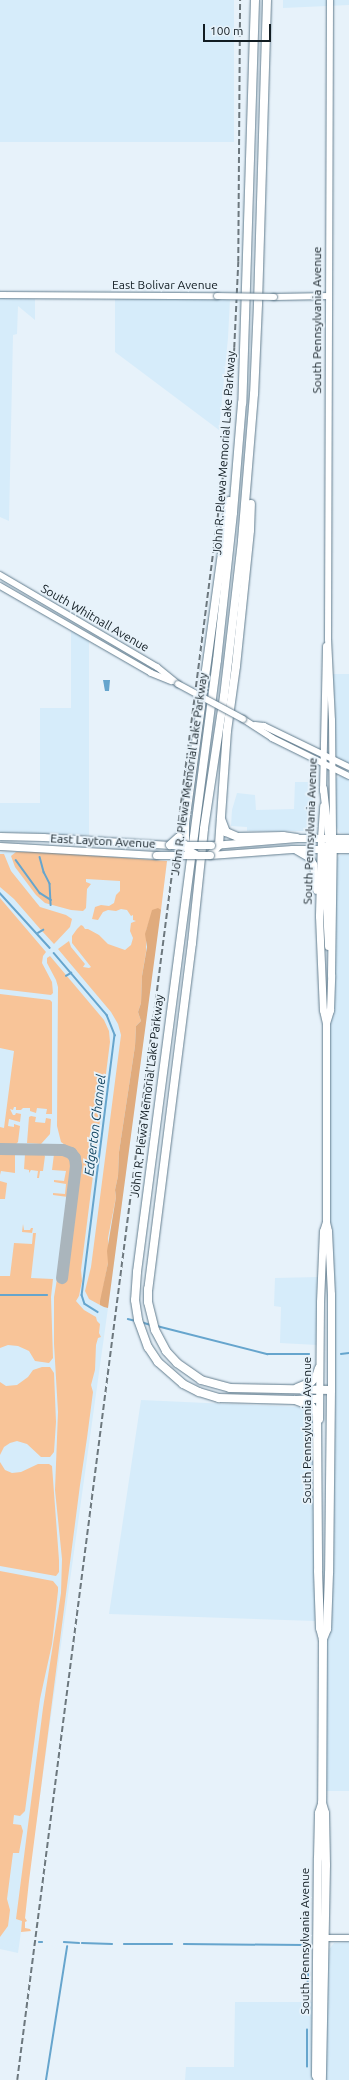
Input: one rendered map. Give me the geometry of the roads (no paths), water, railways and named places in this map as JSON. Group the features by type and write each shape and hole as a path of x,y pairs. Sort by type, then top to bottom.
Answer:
{"main road":[{"path":"250,0 249,84 251,104"},
{"name":"John R. Plewa Memorial Lake Parkway","path":"255,0 242,403 234,513 217,660 135,1289 138,1320 148,1347 158,1362 171,1375 199,1392 220,1398 233,1400 295,1400 314,1408 318,1413 319,1421"},
{"name":"John R. Plewa Memorial Lake Parkway","path":"267,0 254,394 242,541 228,662 204,829 147,1294 152,1322 166,1351 184,1370 211,1383 230,1388 291,1389 319,1394 331,1390"},
{"path":"267,35 272,0"},
{"path":"254,394 250,530 236,666 227,731 220,816 212,855 261,847 327,843 349,844"},
{"path":"196,856 189,851 183,840 208,664 242,403"},
{"path":"323,788 327,843"},
{"path":"220,816 226,832 231,835 238,837 283,836 297,838"},
{"name":"East Layton Avenue","path":"0,836 43,837 170,845"},
{"name":"East Layton Avenue","path":"183,840 215,845 297,838 327,843 349,849"},
{"name":"East Layton Avenue","path":"0,846 196,856 292,849 349,838"},
{"path":"170,845 183,840"},
{"name":"South Pennsylvania Avenue","path":"323,1639 327,1629 329,1573 331,1390 328,1231 326,1222 326,1023 323,1010 319,916 327,843"},
{"name":"South Pennsylvania Avenue","path":"326,1023 330,1010 331,975 327,843"},
{"path":"292,849 310,858 313,864 319,916"},
{"name":"South Pennsylvania Avenue","path":"322,2080 319,1813 322,1803 323,1639 320,1628 318,1572 320,1302 323,1231 326,1222"},
{"path":"320,1302 330,1302"},
{"path":"291,1389 304,1386 311,1382 319,1368"},
{"path":"295,1400 319,1394"},
{"name":"South Pennsylvania Avenue","path":"318,2080 316,2074 321,1938"}],"street":[{"name":"South Pennsylvania Avenue","path":"327,843 332,768 328,639 330,0"},
{"name":"East Bolivar Avenue","path":"0,295 329,296"},
{"name":"South Whitnall Avenue","path":"0,575 157,667 178,684"},
{"name":"South Whitnall Avenue","path":"0,586 151,672 178,684 255,725 272,738 349,776"},
{"name":"South Pennsylvania Avenue","path":"323,788 326,649 328,639"},
{"name":"South Whitnall Avenue","path":"255,725 264,726 349,767"},
{"path":"321,1938 349,1938"}],"water":[{"path":"103,680 110,680 109,691 105,691"}],"waterway":[{"path":"40,857 44,872 50,884 51,905"},
{"path":"16,860 40,893 51,900"},
{"name":"Edgerton Channel","path":"0,893 50,948"},
{"path":"38,933 43,930"},
{"name":"Edgerton Channel","path":"54,953 107,1015 115,1035 82,1295 85,1304 98,1312"},
{"name":"Edgerton Channel","path":"66,976 71,973"},
{"path":"0,1295 47,1295"},
{"name":"Edgerton Channel","path":"128,1319 136,1321"},
{"name":"Edgerton Channel","path":"141,1322 151,1325"},
{"name":"Edgerton Channel","path":"157,1326 267,1354 309,1354"},
{"name":"Edgerton Channel","path":"341,1354 349,1353"},
{"path":"64,1942 79,1943"},
{"path":"82,1943 112,1944"},
{"path":"124,1944 172,1944"},
{"path":"184,1944 303,1945"},
{"path":"46,2080 67,1947"},
{"path":"306,2014 309,1954"},
{"path":"307,2030 307,2067"}],"railway":[{"path":"17,2080 227,442 234,348 238,262 240,0"}]}
